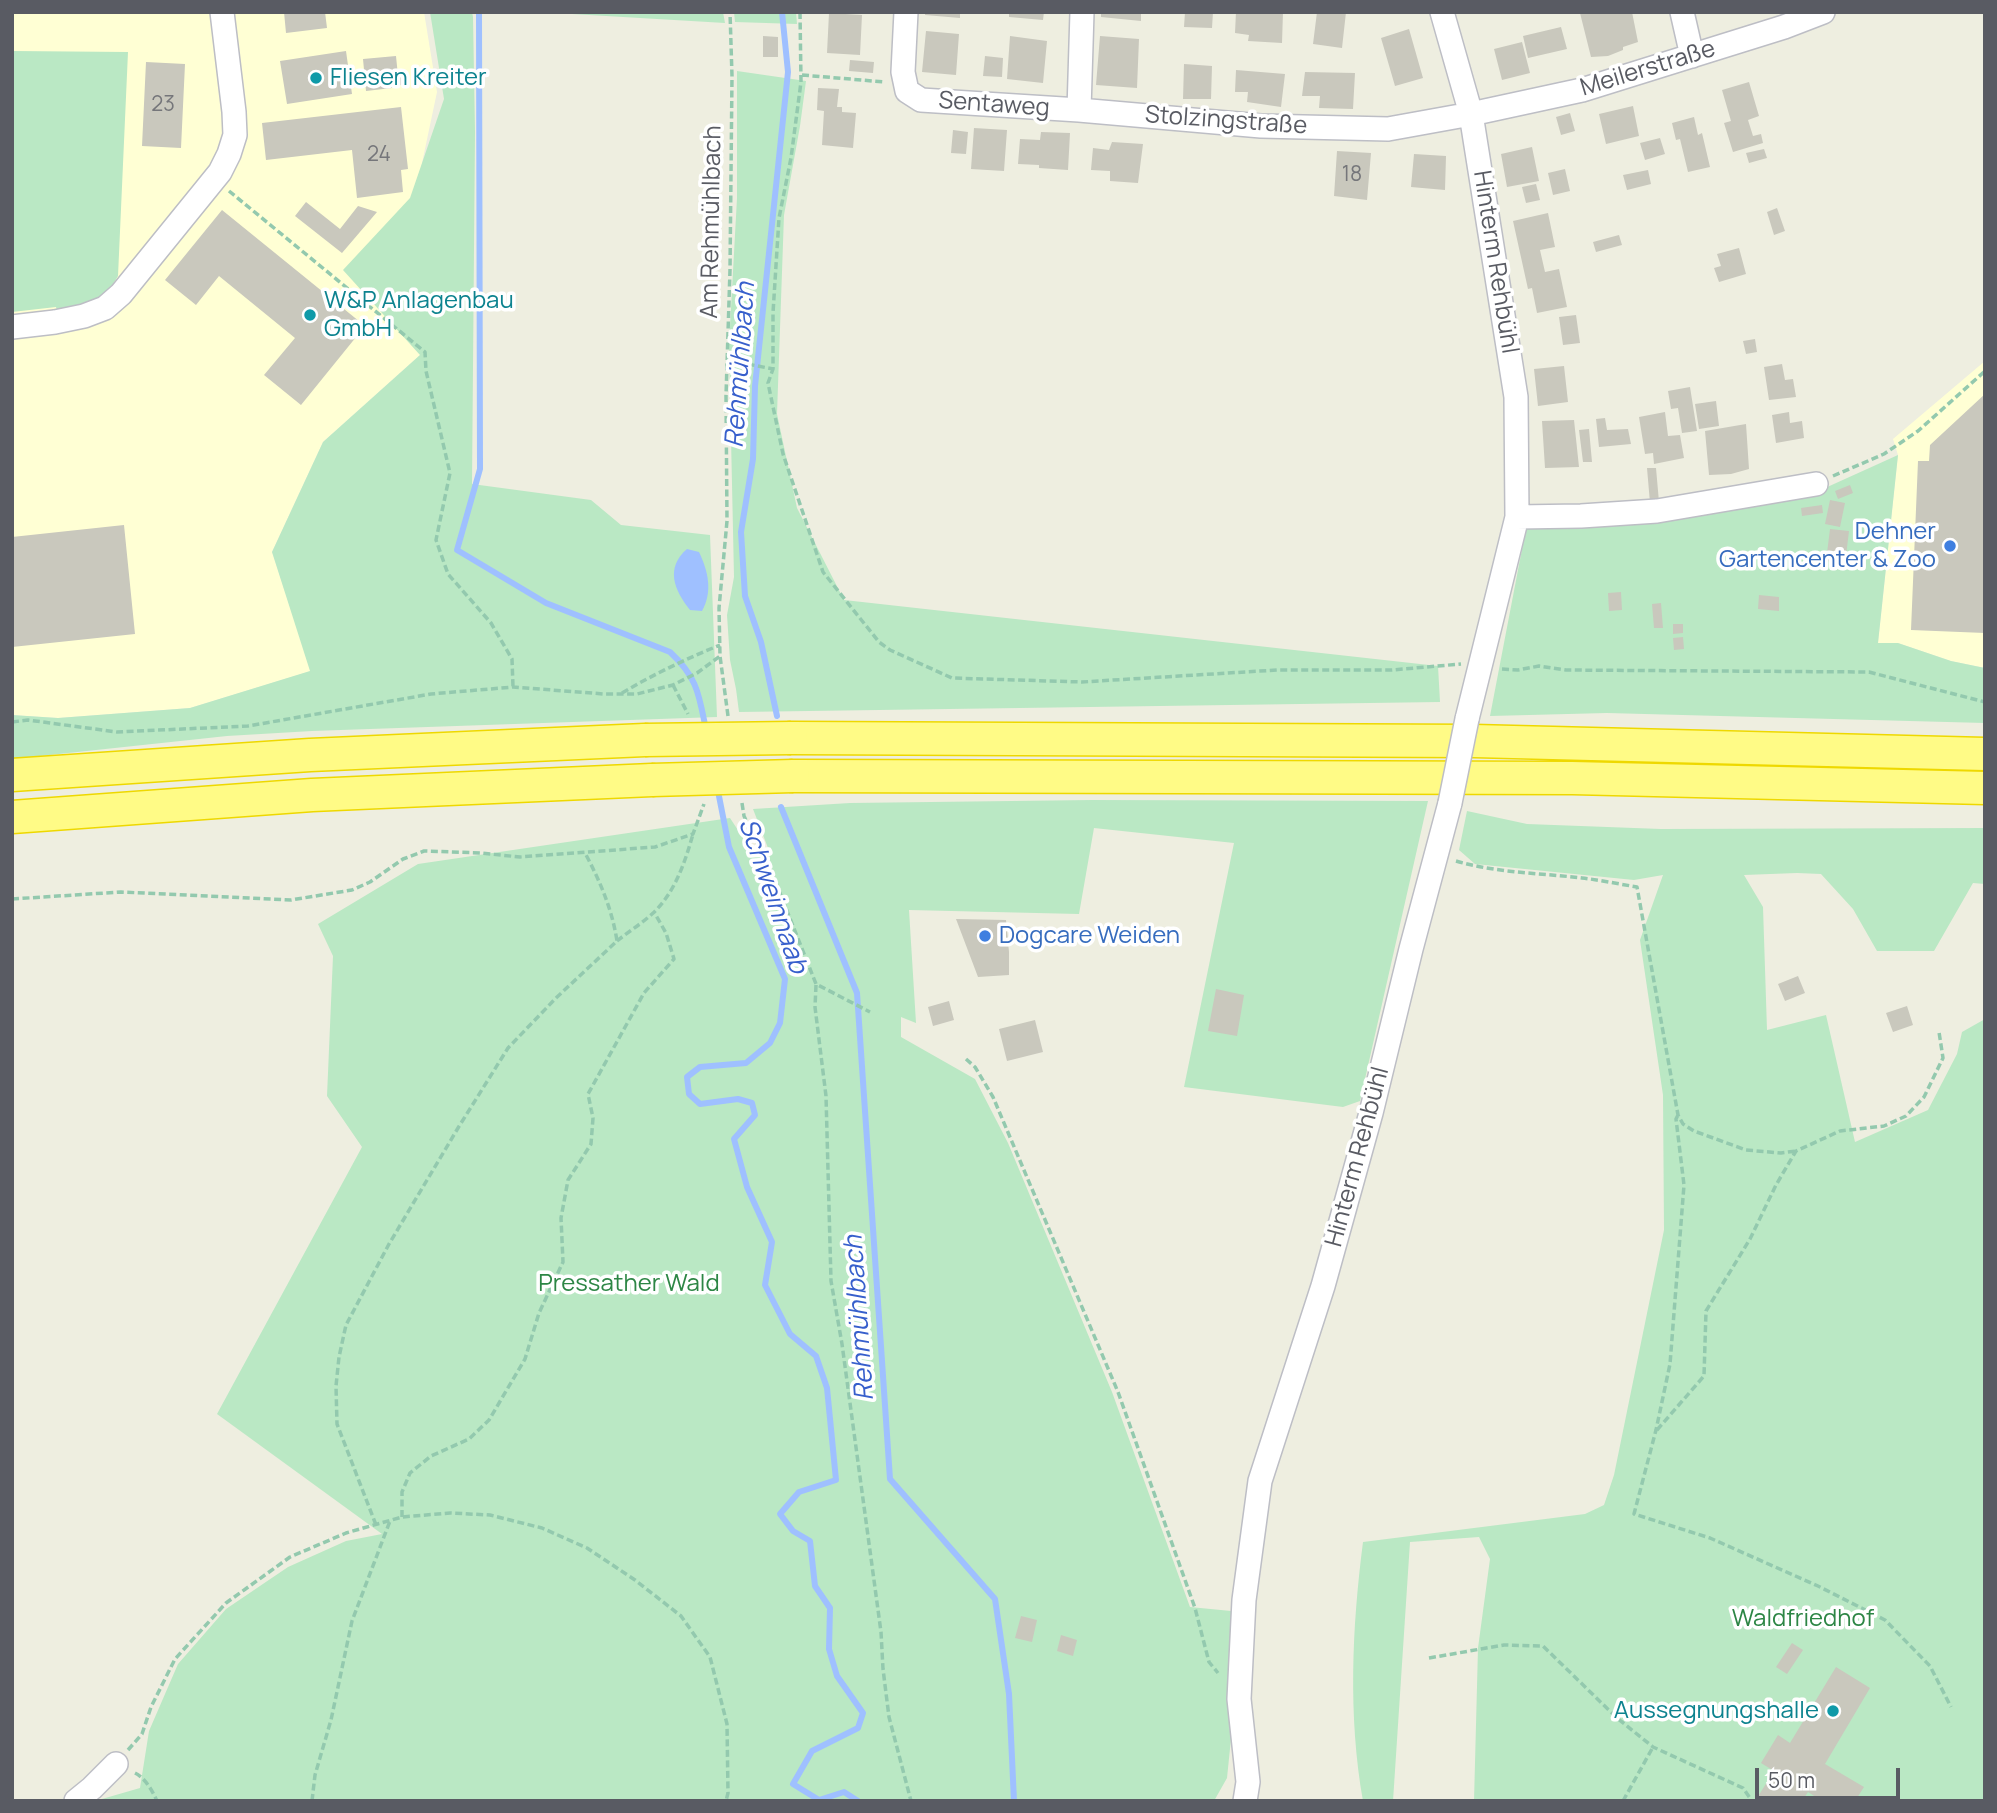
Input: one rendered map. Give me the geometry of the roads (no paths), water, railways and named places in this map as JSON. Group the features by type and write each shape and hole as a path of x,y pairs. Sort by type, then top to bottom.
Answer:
{"highway":[{"path":"12,775 310,755 645,740 791,738 1474,741 1985,754"},
{"path":"12,817 313,795 652,779 793,776 1572,778 1985,788"}],"street":[{"path":"12,327 70,319 105,308 121,294 214,180 229,154 235,135 222,12"},
{"name":"Sentaweg","path":"906,12 904,79 907,91 921,100 1079,110"},
{"path":"1079,110 1082,12"},
{"name":"Hinterm Rehbühl","path":"1247,1791 1240,1699 1244,1600 1260,1481 1324,1286 1371,1113 1450,803 1467,719 1517,517 1516,397 1471,114 1442,12"},
{"path":"1682,12 1692,56"},
{"name":"Meilerstraße","path":"1471,114 1582,90 1784,27 1823,12"},
{"name":"Stolzingstraße","path":"1079,110 1261,126 1388,129 1471,114"},
{"path":"1517,517 1657,511 1815,484"},
{"path":"76,1801 116,1764"}],"water":[{"path":"687,549 699,552 707,574 708,589 702,611 690,610 674,579 676,564"}],"waterway":[{"name":"Schweinnaab","path":"479,12 480,469 457,550 546,603 670,652 692,679 706,730"},
{"name":"Rehmühlbach","path":"777,716 761,642 745,596 741,532 753,459 755,386 788,72 782,12"},
{"name":"Schweinnaab","path":"717,786 729,847 785,979 780,1023 770,1043 746,1063 700,1067 687,1077 689,1094 700,1104 738,1099 752,1103 755,1115 734,1139 747,1187 772,1242 765,1285 790,1334 816,1356 827,1388 836,1480 799,1492 780,1514 793,1531 810,1541 815,1586 830,1608 829,1649 837,1676 863,1713 858,1728 812,1751 793,1784 819,1800 844,1792 858,1801"},
{"name":"Rehmühlbach","path":"781,807 857,993 890,1479 995,1599 1009,1694 1014,1801"}],"place":[{"name":"Fliesen Kreiter","path":"316,78"},
{"name":"W&P Anlagenbau GmbH","path":"310,315"},
{"name":"Dehner Gartencenter & Zoo","path":"1950,546"},
{"name":"Dogcare Weiden","path":"985,936"},
{"name":"Aussegnungshalle","path":"1833,1711"}],"park label":[{"name":"Pressather Wald","path":"629,1284"},
{"name":"Waldfriedhof","path":"1803,1619"}]}
